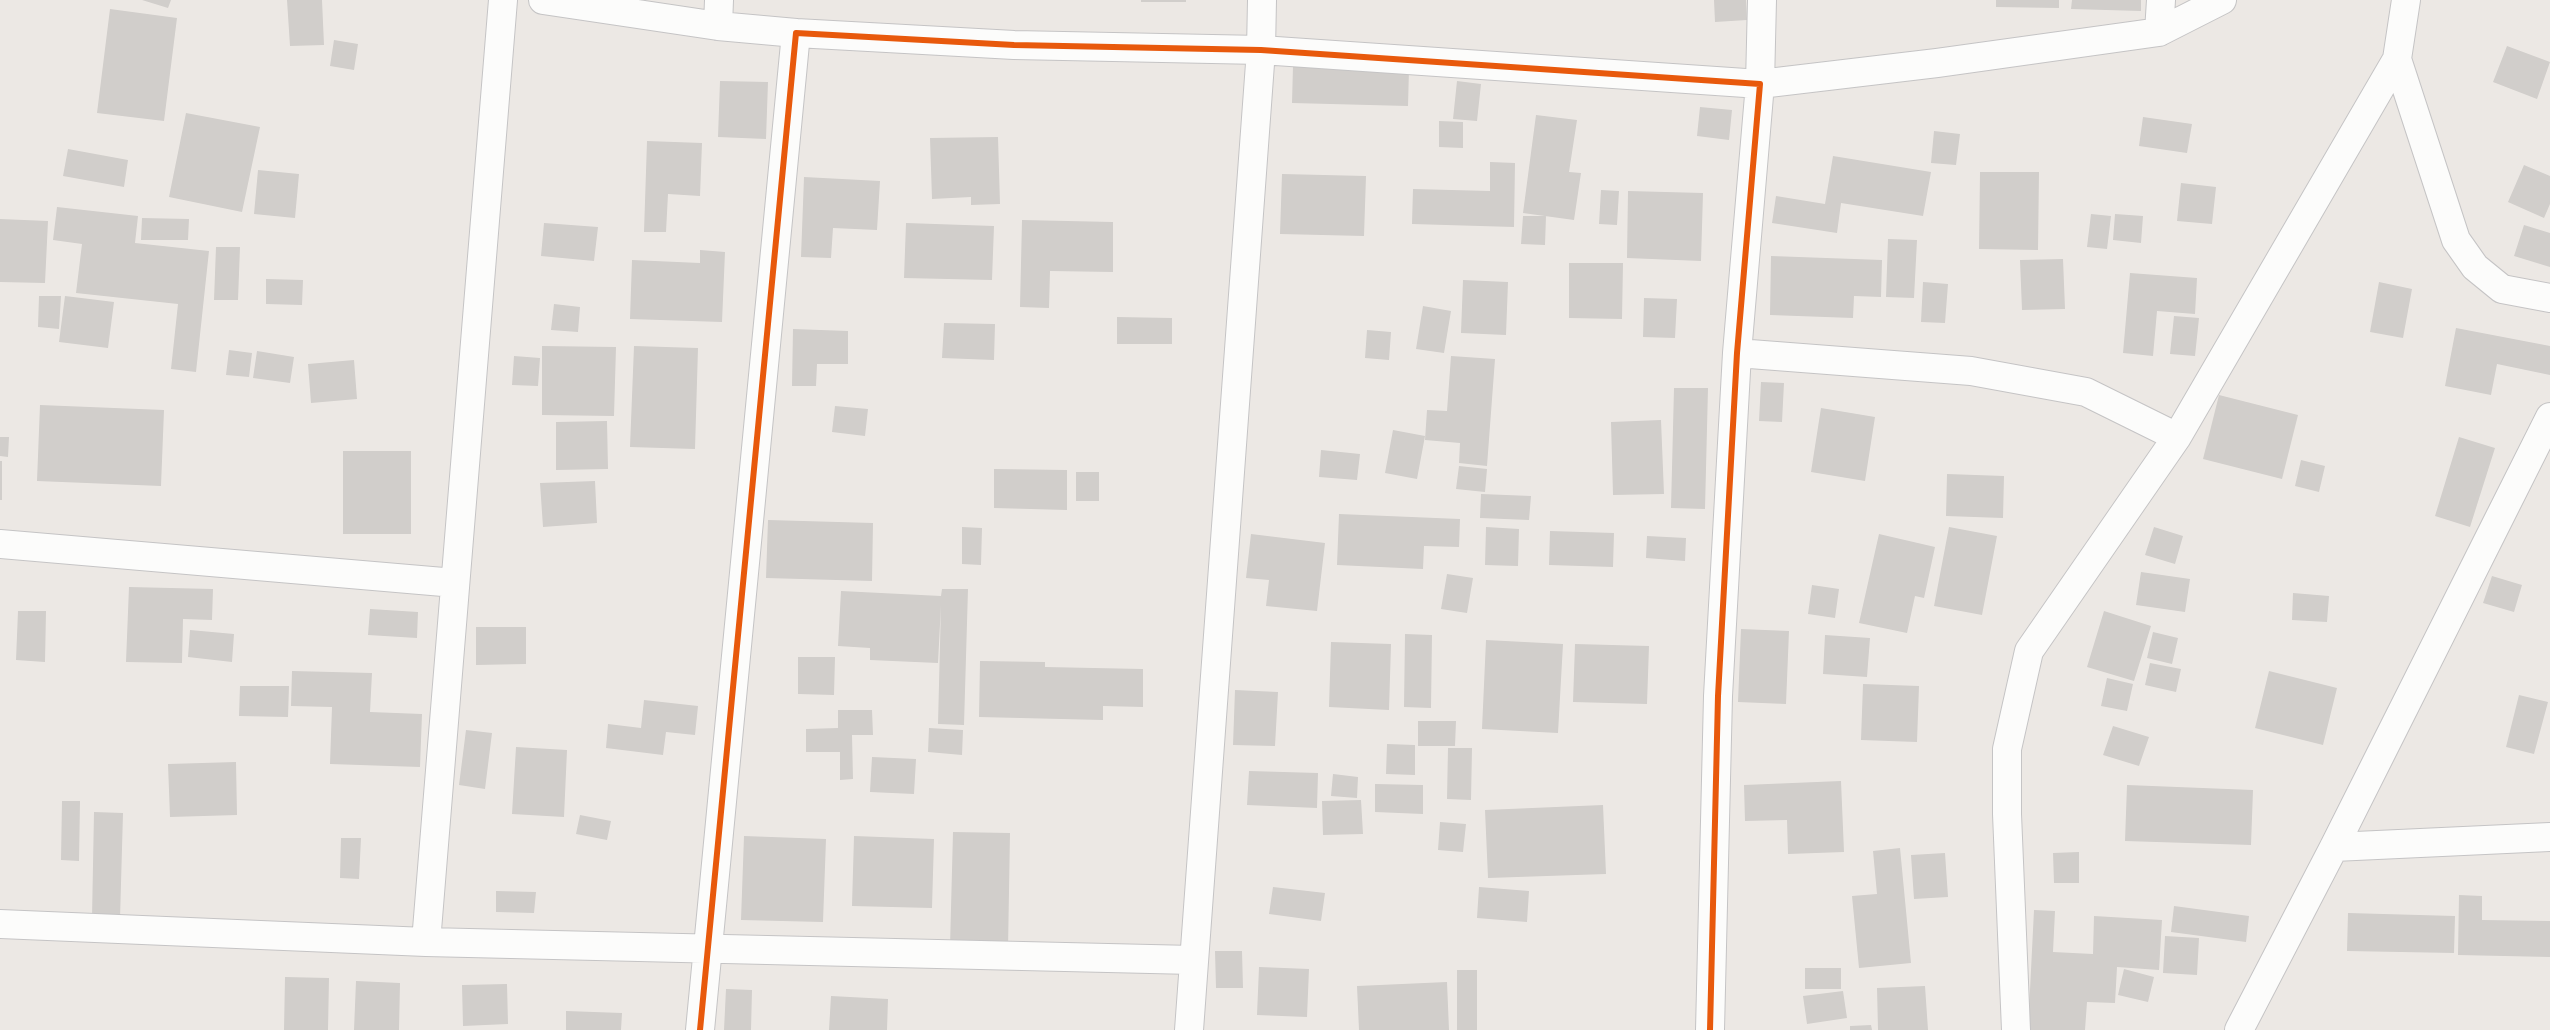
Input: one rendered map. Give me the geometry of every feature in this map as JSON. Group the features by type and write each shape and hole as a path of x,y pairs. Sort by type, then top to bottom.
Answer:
{"street":[{"path":"426,942 503,0"},
{"path":"543,0 718,13 796,33 1014,45 1261,50 1760,84 1937,63 2159,32 2222,0"},
{"path":"1189,1030 1261,50 1262,0"},
{"path":"1710,1030 1718,696 1737,353 1760,84 1762,0"},
{"path":"2159,32 2161,0"},
{"path":"2016,1030 2007,814 2007,749 2029,651 2177,437 2397,59 2406,0"},
{"path":"700,1030 796,33"},
{"path":"2397,59 2456,240 2475,267 2502,289 2550,298"},
{"path":"1737,353 1971,371 2086,392 2177,437"},
{"path":"2239,1030 2334,847 2550,416"},
{"path":"0,544 455,583"},
{"path":"2334,847 2550,836"},
{"path":"0,924 426,942 1194,960"}],"building":[{"path":"142,0 171,0 168,8"},
{"path":"287,0 322,0 324,45 290,46"},
{"path":"1141,0 1186,0 1186,2 1141,2"},
{"path":"1714,0 1746,0 1747,20 1715,22"},
{"path":"1996,0 2059,0 2059,8 1996,7"},
{"path":"2072,0 2141,0 2141,11 2071,9"},
{"path":"110,9 177,18 164,121 97,113"},
{"path":"334,40 358,44 354,70 330,66"},
{"path":"2507,46 2550,62 2537,99 2493,82"},
{"path":"1293,66 1409,69 1408,106 1292,103"},
{"path":"720,81 768,82 766,139 718,137"},
{"path":"1457,81 1481,84 1477,121 1453,119"},
{"path":"1700,107 1732,110 1729,140 1697,136"},
{"path":"186,113 260,127 242,212 169,197"},
{"path":"1536,115 1577,120 1569,172 1581,173 1574,220 1523,213"},
{"path":"2143,117 2192,124 2187,153 2139,146"},
{"path":"1439,121 1463,122 1463,148 1439,147"},
{"path":"1934,131 1960,134 1956,165 1931,163"},
{"path":"998,137 1000,204 971,205 971,197 932,199 930,138"},
{"path":"647,141 702,143 700,196 668,194 666,232 644,232"},
{"path":"68,149 128,160 124,187 63,176"},
{"path":"1833,156 1931,172 1923,216 1841,203 1837,233 1772,223 1776,196 1825,204"},
{"path":"1490,162 1515,163 1514,227 1412,224 1413,189 1490,191"},
{"path":"2524,165 2550,176 2550,204 2544,218 2508,202"},
{"path":"258,170 299,174 295,218 254,214"},
{"path":"1980,172 2039,172 2038,250 1979,249"},
{"path":"1282,174 1366,176 1364,236 1280,234"},
{"path":"804,177 880,181 877,230 833,228 831,258 801,257"},
{"path":"2181,183 2216,187 2212,224 2177,221"},
{"path":"1601,190 1619,191 1617,225 1599,224"},
{"path":"1628,191 1703,193 1701,261 1627,258"},
{"path":"57,207 138,216 135,243 209,251 196,372 171,369 178,304 76,293 82,244 53,240"},
{"path":"2091,214 2111,216 2107,249 2087,247"},
{"path":"2115,214 2143,216 2141,243 2113,240"},
{"path":"1523,216 1546,216 1545,245 1521,244"},
{"path":"142,218 189,219 188,240 141,240"},
{"path":"0,219 48,221 45,283 0,282"},
{"path":"1022,220 1113,222 1113,272 1050,271 1049,308 1020,307"},
{"path":"544,223 598,227 594,261 541,256"},
{"path":"906,223 994,226 992,280 904,278"},
{"path":"2524,225 2550,233 2550,267 2514,256"},
{"path":"1888,239 1917,240 1914,298 1886,297"},
{"path":"216,247 240,247 238,300 214,300"},
{"path":"700,250 725,252 722,322 630,319 632,260 700,263"},
{"path":"1771,256 1882,260 1881,297 1854,296 1853,318 1770,315"},
{"path":"2063,259 2065,309 2022,310 2020,260"},
{"path":"1569,263 1623,263 1622,319 1569,318"},
{"path":"2130,273 2197,278 2195,314 2157,311 2153,356 2123,353"},
{"path":"266,279 303,280 302,305 266,304"},
{"path":"1463,280 1508,282 1506,335 1461,333"},
{"path":"1923,282 1948,284 1945,323 1921,322"},
{"path":"2379,282 2412,289 2403,338 2370,332"},
{"path":"39,296 61,296 59,329 38,327"},
{"path":"65,296 114,302 108,348 59,342"},
{"path":"1644,298 1677,299 1675,338 1643,337"},
{"path":"554,304 580,307 578,332 551,330"},
{"path":"1423,306 1451,311 1444,353 1416,349"},
{"path":"2174,316 2199,318 2195,356 2170,354"},
{"path":"1117,317 1172,318 1172,344 1117,344"},
{"path":"944,323 995,324 994,360 942,358"},
{"path":"2456,328 2550,346 2550,375 2497,364 2491,395 2445,386"},
{"path":"793,329 848,331 848,364 817,364 816,386 792,386"},
{"path":"1367,330 1391,332 1389,360 1365,358"},
{"path":"542,346 616,347 614,416 542,415"},
{"path":"634,346 698,348 695,449 630,447"},
{"path":"229,350 252,353 249,377 226,375"},
{"path":"257,351 294,357 290,383 253,378"},
{"path":"514,356 540,358 538,386 512,385"},
{"path":"1451,356 1495,359 1487,466 1459,463 1460,443 1425,440 1427,410 1447,411"},
{"path":"354,360 357,399 311,403 308,364"},
{"path":"1761,382 1784,383 1782,422 1759,421"},
{"path":"1674,388 1708,388 1705,509 1671,508"},
{"path":"2219,395 2298,415 2282,479 2203,459"},
{"path":"40,405 164,410 161,486 37,481"},
{"path":"835,406 868,409 865,436 832,432"},
{"path":"1821,408 1875,417 1865,481 1811,472"},
{"path":"1661,420 1664,494 1613,495 1611,422"},
{"path":"607,421 608,469 556,470 556,422"},
{"path":"1393,430 1425,436 1417,479 1385,473"},
{"path":"0,437 9,437 8,457 0,456"},
{"path":"2459,437 2495,448 2470,527 2435,516"},
{"path":"1321,450 1360,454 1357,480 1319,477"},
{"path":"343,451 411,451 411,534 343,534"},
{"path":"2301,460 2325,466 2319,492 2295,486"},
{"path":"0,461 2,461 2,500 0,500"},
{"path":"1459,466 1487,469 1485,492 1456,489"},
{"path":"994,469 1067,470 1067,510 994,508"},
{"path":"1076,472 1099,472 1099,501 1076,501"},
{"path":"1947,474 2004,476 2003,518 1946,516"},
{"path":"595,481 597,523 543,527 540,483"},
{"path":"1481,494 1531,496 1529,520 1480,518"},
{"path":"1339,514 1460,519 1459,547 1424,546 1423,569 1337,565"},
{"path":"768,520 873,523 872,581 766,578"},
{"path":"962,527 982,528 981,565 962,564"},
{"path":"1486,527 1519,529 1518,566 1485,565"},
{"path":"1949,527 1997,536 1982,615 1934,606"},
{"path":"2154,527 2183,536 2175,564 2145,555"},
{"path":"1550,531 1614,533 1613,567 1549,565"},
{"path":"1251,534 1325,543 1317,611 1266,606 1269,580 1246,578"},
{"path":"1879,534 1935,547 1924,598 1915,596 1907,633 1859,623"},
{"path":"1647,536 1686,538 1685,561 1646,558"},
{"path":"2141,572 2190,579 2185,612 2136,605"},
{"path":"1447,574 1473,578 1467,613 1441,609"},
{"path":"2492,576 2522,585 2514,612 2483,603"},
{"path":"1812,585 1839,589 1835,618 1808,614"},
{"path":"129,587 213,589 212,620 183,619 182,663 126,662"},
{"path":"942,589 968,589 964,725 938,724 941,605 938,663 870,660 870,648 838,646 841,591 941,596"},
{"path":"2293,593 2329,596 2327,622 2292,620"},
{"path":"370,609 418,612 417,638 368,635"},
{"path":"18,611 46,611 45,662 16,660"},
{"path":"2104,611 2151,626 2134,681 2087,667"},
{"path":"476,627 526,627 526,664 476,665"},
{"path":"1741,629 1789,631 1786,704 1738,702"},
{"path":"190,630 234,634 232,662 188,657"},
{"path":"2153,632 2178,638 2172,664 2147,658"},
{"path":"1405,634 1432,635 1431,708 1404,707"},
{"path":"1825,635 1870,638 1867,677 1823,674"},
{"path":"1486,640 1563,644 1558,733 1482,729"},
{"path":"1331,642 1391,644 1389,710 1329,707"},
{"path":"1575,644 1649,646 1647,704 1573,702"},
{"path":"798,657 835,657 834,695 798,694"},
{"path":"980,661 1045,662 1045,667 1143,669 1143,707 1103,706 1103,720 979,717"},
{"path":"2150,663 2181,669 2176,692 2145,685"},
{"path":"292,671 372,673 370,712 422,714 420,767 330,764 332,707 291,706"},
{"path":"2269,671 2337,688 2323,745 2255,728"},
{"path":"2107,678 2133,684 2127,711 2101,706"},
{"path":"1863,684 1919,686 1917,742 1861,740"},
{"path":"240,686 289,686 288,717 239,716"},
{"path":"1235,690 1278,692 1275,746 1233,745"},
{"path":"2519,695 2548,702 2534,754 2506,747"},
{"path":"644,700 698,706 695,735 666,732 663,755 606,748 608,724 641,728"},
{"path":"838,710 872,710 873,735 852,735 853,779 840,780 840,752 806,752 806,729 838,728"},
{"path":"1418,721 1456,721 1455,746 1418,746"},
{"path":"2113,726 2149,737 2139,766 2103,755"},
{"path":"929,728 963,730 962,755 928,752"},
{"path":"466,730 492,733 485,789 459,785"},
{"path":"1387,744 1415,745 1415,775 1386,774"},
{"path":"516,747 567,750 564,817 512,814"},
{"path":"1448,748 1472,748 1471,800 1447,799"},
{"path":"872,757 916,759 914,794 870,792"},
{"path":"236,762 237,815 170,817 168,764"},
{"path":"1249,771 1318,773 1317,808 1247,805"},
{"path":"1333,774 1358,777 1357,798 1331,796"},
{"path":"1841,781 1844,852 1788,854 1787,820 1745,821 1744,785"},
{"path":"1375,784 1423,785 1423,814 1375,812"},
{"path":"2127,785 2253,790 2251,845 2125,841"},
{"path":"1361,800 1363,834 1323,835 1322,801"},
{"path":"62,801 80,801 79,861 61,860"},
{"path":"1603,805 1606,874 1488,878 1485,810"},
{"path":"94,812 123,813 120,919 92,918"},
{"path":"580,815 611,821 607,840 576,834"},
{"path":"1440,822 1466,824 1463,852 1438,850"},
{"path":"953,832 1010,833 1008,949 950,947"},
{"path":"744,836 826,839 823,922 741,920"},
{"path":"854,836 934,839 932,908 852,906"},
{"path":"341,838 361,838 359,879 340,878"},
{"path":"1900,848 1911,963 1859,968 1852,896 1877,894 1873,851"},
{"path":"2079,852 2079,883 2054,883 2053,853"},
{"path":"1945,853 1948,897 1914,899 1911,855"},
{"path":"1273,887 1325,893 1321,921 1269,914"},
{"path":"1479,887 1529,891 1527,922 1477,918"},
{"path":"496,891 536,892 534,913 496,912"},
{"path":"2459,895 2482,896 2482,920 2550,921 2550,957 2458,955"},
{"path":"2174,906 2249,916 2246,942 2171,932"},
{"path":"2034,910 2055,911 2053,952 2093,954 2094,916 2162,920 2159,970 2117,967 2115,1003 2087,1002 2085,1030 2028,1030"},
{"path":"2348,913 2455,916 2454,953 2347,951"},
{"path":"2165,936 2199,938 2197,975 2163,973"},
{"path":"1215,951 1242,951 1243,988 1216,988"},
{"path":"1259,967 1309,969 1307,1017 1257,1015"},
{"path":"1805,968 1841,968 1841,989 1805,989"},
{"path":"2124,969 2154,977 2148,1002 2118,995"},
{"path":"1457,970 1477,970 1477,1030 1457,1030"},
{"path":"285,977 329,978 328,1030 284,1030"},
{"path":"356,981 400,983 399,1030 354,1030"},
{"path":"1447,982 1449,1030 1359,1030 1357,986"},
{"path":"507,984 508,1024 463,1026 462,985"},
{"path":"1925,986 1928,1030 1878,1030 1877,988"},
{"path":"726,989 752,990 751,1030 724,1030"},
{"path":"1843,991 1847,1018 1807,1024 1803,996"},
{"path":"831,996 888,999 887,1030 829,1030"},
{"path":"566,1011 622,1013 621,1030 566,1030"},
{"path":"1871,1025 1872,1030 1850,1030 1850,1026"}],"cycle path":[{"path":"700,1030 796,33 1014,45 1261,50 1760,84 1737,353 1718,696 1710,1030"}]}
